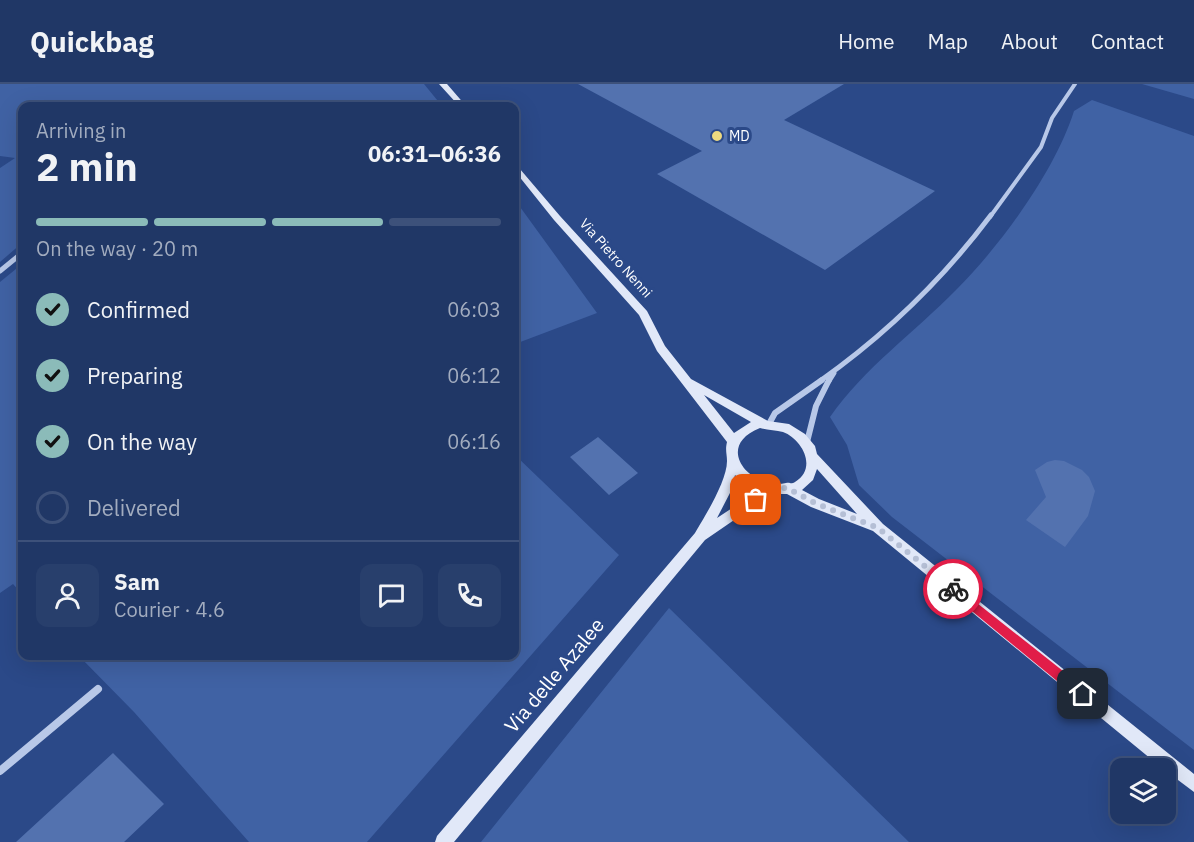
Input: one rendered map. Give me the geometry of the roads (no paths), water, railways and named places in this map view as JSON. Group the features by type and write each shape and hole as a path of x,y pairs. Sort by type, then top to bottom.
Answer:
{"street":[{"path":"443,84 459,102"},
{"path":"767,424 775,413 838,368 888,328 965,250 1041,147 1052,118 1076,84"},
{"name":"Via Pietro Nenni","path":"519,170 557,218 643,313 661,348 733,441"},
{"path":"0,271 18,256"},
{"path":"807,442 786,428 767,424 749,427 733,441 731,451 733,462 750,482 771,488 787,488 804,482 811,473 814,463 807,442 810,423 821,391 838,368"},
{"name":"Via Pietro Nenni","path":"685,380 767,424"},
{"path":"813,458 878,528 1194,784"},
{"name":"Via delle Azalee","path":"443,842 543,720 700,537 725,491 733,462"},
{"name":"Via delle Azalee","path":"700,537 771,488"},
{"path":"787,488 815,503 878,528"},
{"path":"0,771 98,689"}],"place":[{"name":"MD","path":"717,136"}]}
